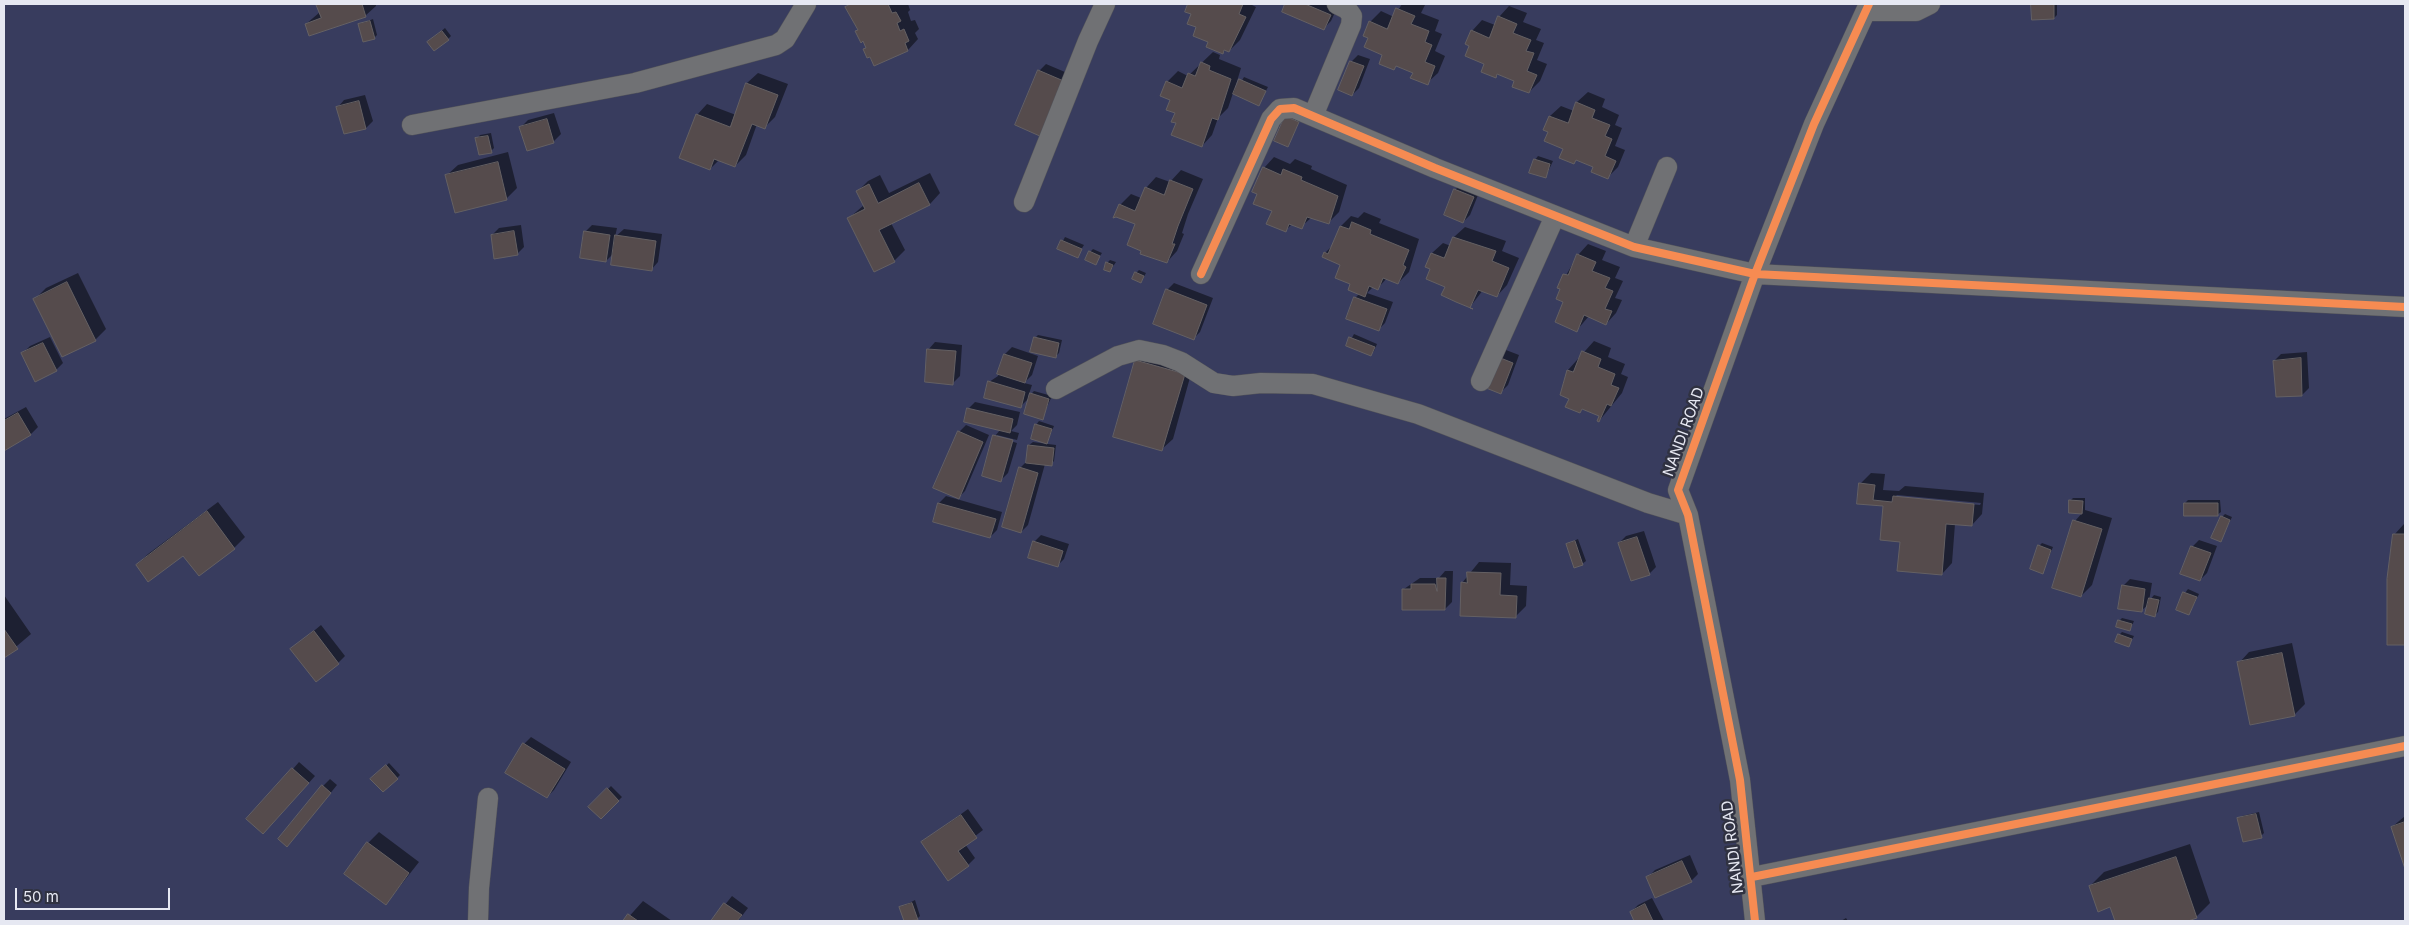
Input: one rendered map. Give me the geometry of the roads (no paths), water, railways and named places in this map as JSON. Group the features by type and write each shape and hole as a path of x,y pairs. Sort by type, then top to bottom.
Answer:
{"street":[{"path":"412,126 635,83 776,45 788,34 806,4"},
{"path":"1024,202 1088,41 1105,4"},
{"path":"1312,116 1351,25 1352,16 1347,9 1337,4"},
{"path":"1868,8 1916,11 1930,4"},
{"name":"NANDI ROAD","path":"1755,921 1752,877 1743,827 1740,780 1688,516 1678,490 1755,274 1814,124 1868,8"},
{"path":"1200,274 1271,119 1280,109 1294,108 1634,247 1755,274 2405,308"},
{"path":"1634,247 1667,167"},
{"path":"1481,380 1555,216"},
{"path":"1056,390 1118,356 1139,350 1163,355 1181,362 1214,383 1233,386 1261,383 1313,384 1418,414 1648,503 1688,516"},
{"path":"1752,877 2405,746"},
{"path":"478,921 479,888 488,798"}]}
